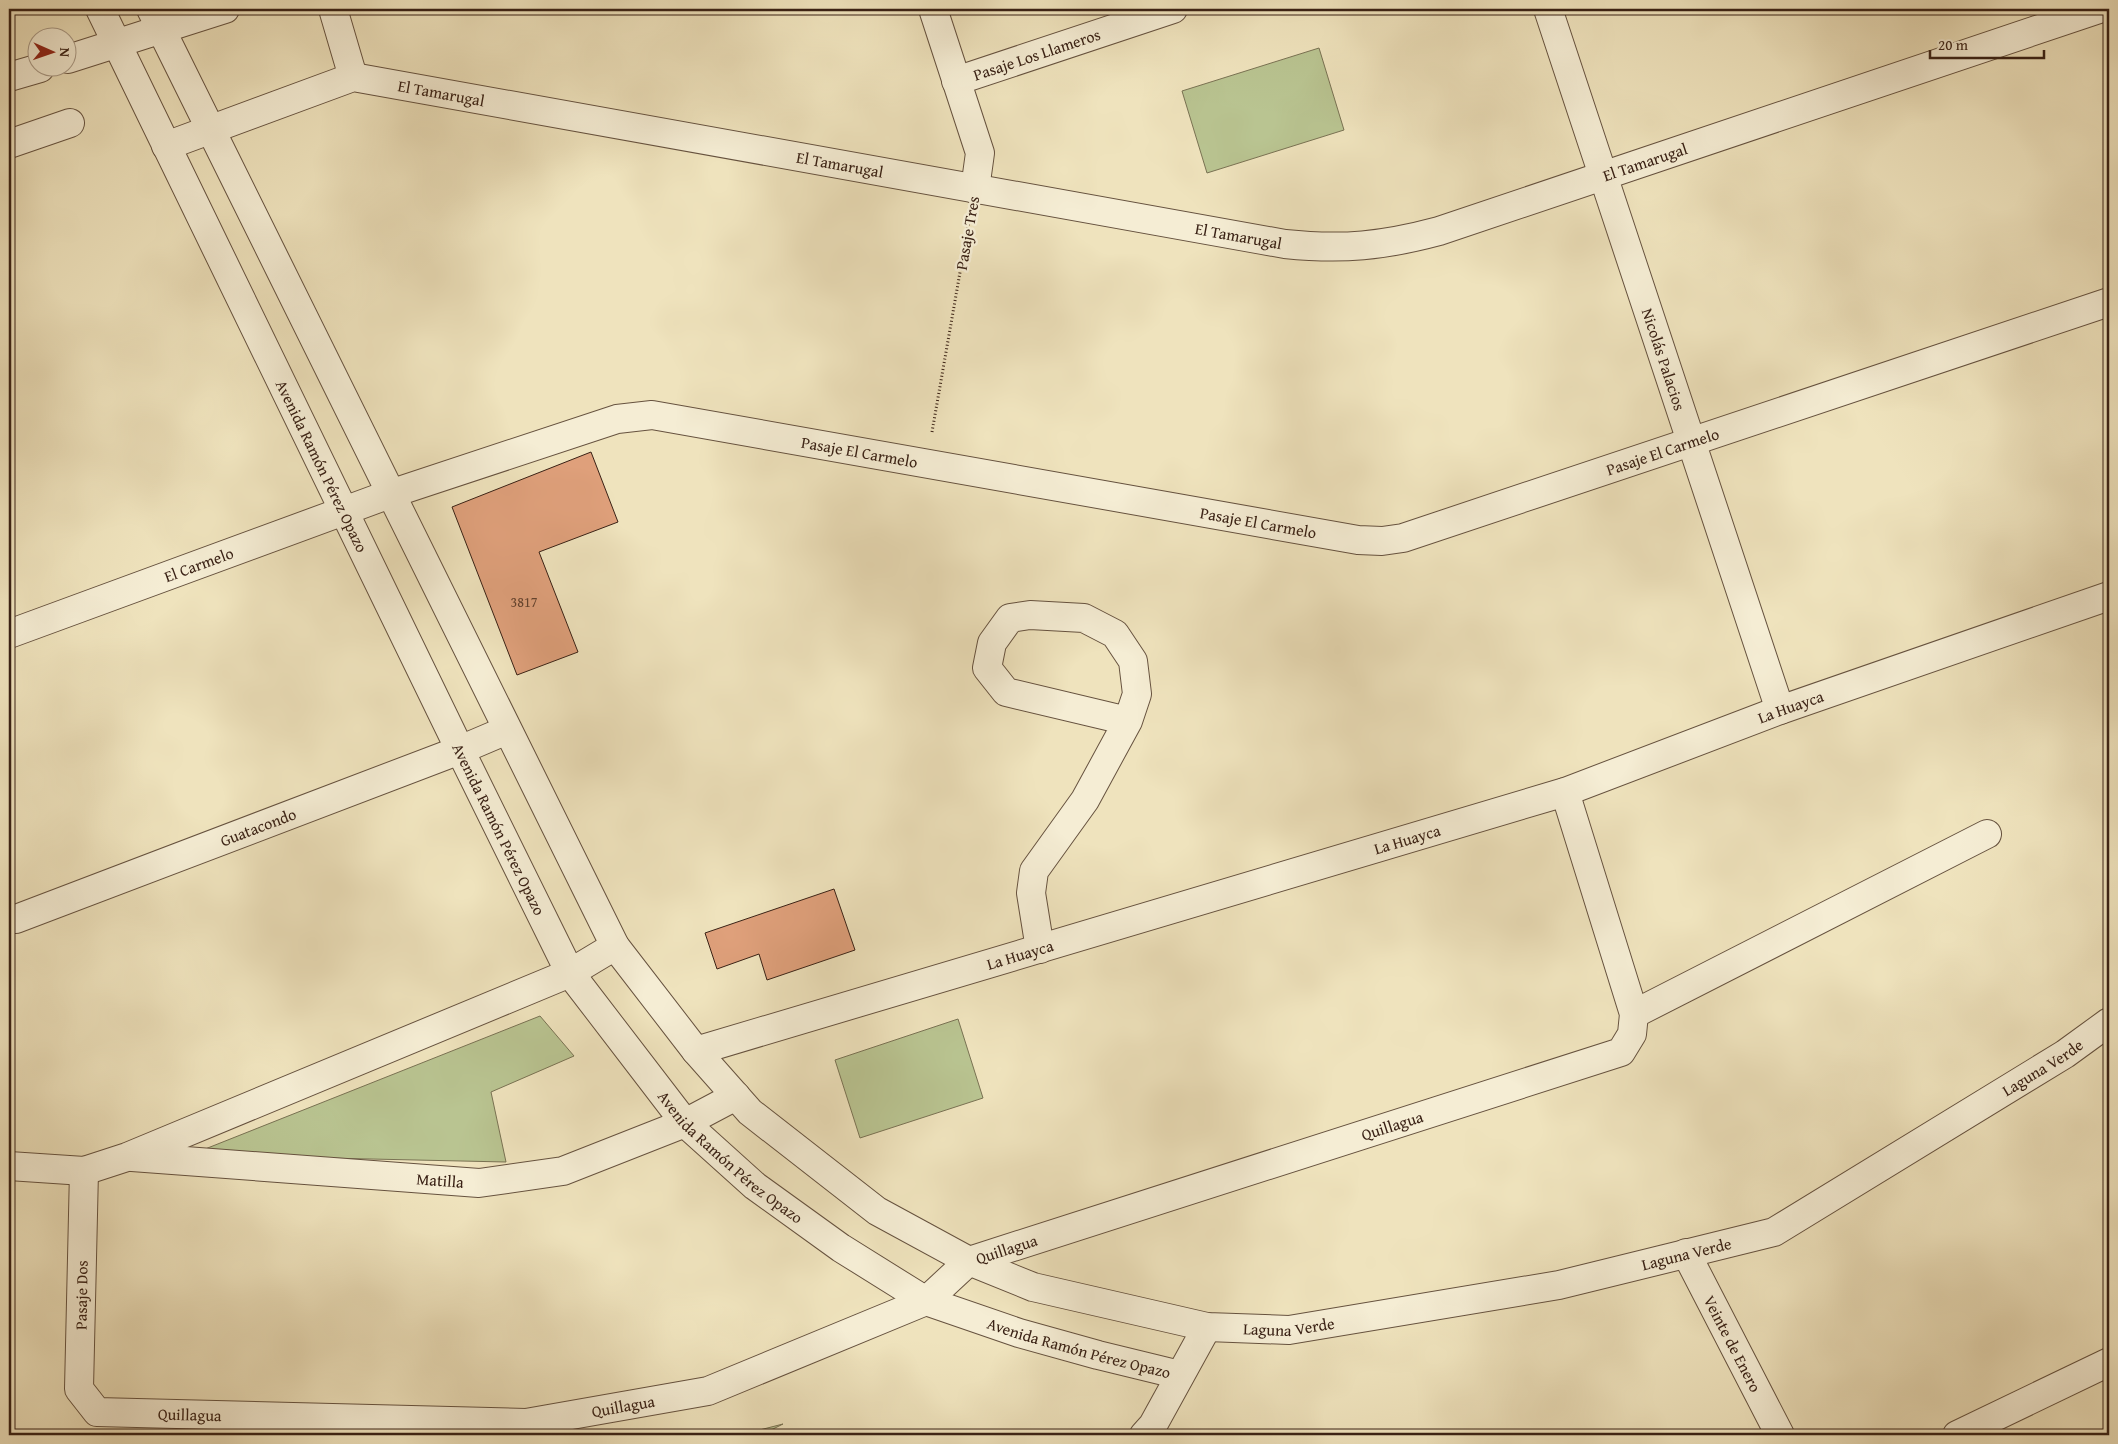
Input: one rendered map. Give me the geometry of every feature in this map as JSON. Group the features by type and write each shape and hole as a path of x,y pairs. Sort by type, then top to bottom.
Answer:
{"street":[{"name":"Avenida Ramón Pérez Opazo","path":"100,9 570,973 685,1123 754,1186 841,1248 926,1301 1019,1333 1098,1356 1180,1375 1207,1326"},
{"path":"78,56 116,43 156,19 225,9"},
{"path":"166,146 353,76 333,9"},
{"name":"Pasaje Tres","path":"933,9 980,153 975,189"},
{"name":"Pasaje Los Llameros","path":"956,81 1173,9"},
{"name":"Nicolás Palacios","path":"1548,9 1780,710"},
{"name":"El Tamarugal","path":"353,76 1276,242 1324,248 1362,247 1402,241 1604,176 2099,9"},
{"path":"156,19 615,946 696,1051 750,1112 877,1211 969,1260 1033,1287 1207,1326"},
{"path":"9,77 28,71"},
{"path":"9,144 70,123"},
{"name":"Pasaje El Carmelo","path":"390,494 617,419 652,415 1358,540 1382,541 1403,538 2109,302"},
{"name":"El Carmelo","path":"9,634 390,494"},
{"name":"La Huayca","path":"696,1051 1565,792 1780,710 2109,596"},
{"path":"1040,949 1031,893 1034,871 1085,800 1128,721 1137,694 1133,661 1116,634 1084,618 1030,615 1010,618 992,643 987,668 1006,692 1128,721"},
{"name":"Guatacondo","path":"9,919 16,919 460,750 507,730"},
{"name":"Quillagua","path":"97,1412 526,1423 708,1391 926,1301 969,1260 1621,1052 1632,1034 1634,1014 1565,792"},
{"path":"1634,1014 1987,834"},
{"name":"Matilla","path":"9,1166 84,1171 127,1157 570,973 615,946"},
{"name":"Laguna Verde","path":"1207,1326 1289,1330 1559,1285 1774,1232 2065,1054 2109,1022"},
{"name":"Matilla","path":"127,1157 479,1183 564,1171 685,1123 736,1096"},
{"name":"Pasaje Dos","path":"84,1171 79,1389 97,1412"},
{"name":"Veinte de Enero","path":"1686,1254 1780,1435"},
{"path":"1957,1435 2109,1362"},
{"path":"1144,1435 1153,1425 1180,1375"}],"path":[{"name":"Pasaje Tres","path":"927,463 975,189"}],"green space":[{"path":"1319,48 1344,130 1207,173 1182,91"},
{"path":"540,1016 574,1056 491,1092 506,1162 190,1155"},
{"path":"958,1019 983,1098 860,1138 835,1060"},
{"path":"783,1424 761,1435 740,1435"}],"building":[{"path":"591,452 618,522 539,552 578,652 517,675 452,507"},
{"path":"834,889 855,950 767,980 759,954 717,969 705,933"}]}
